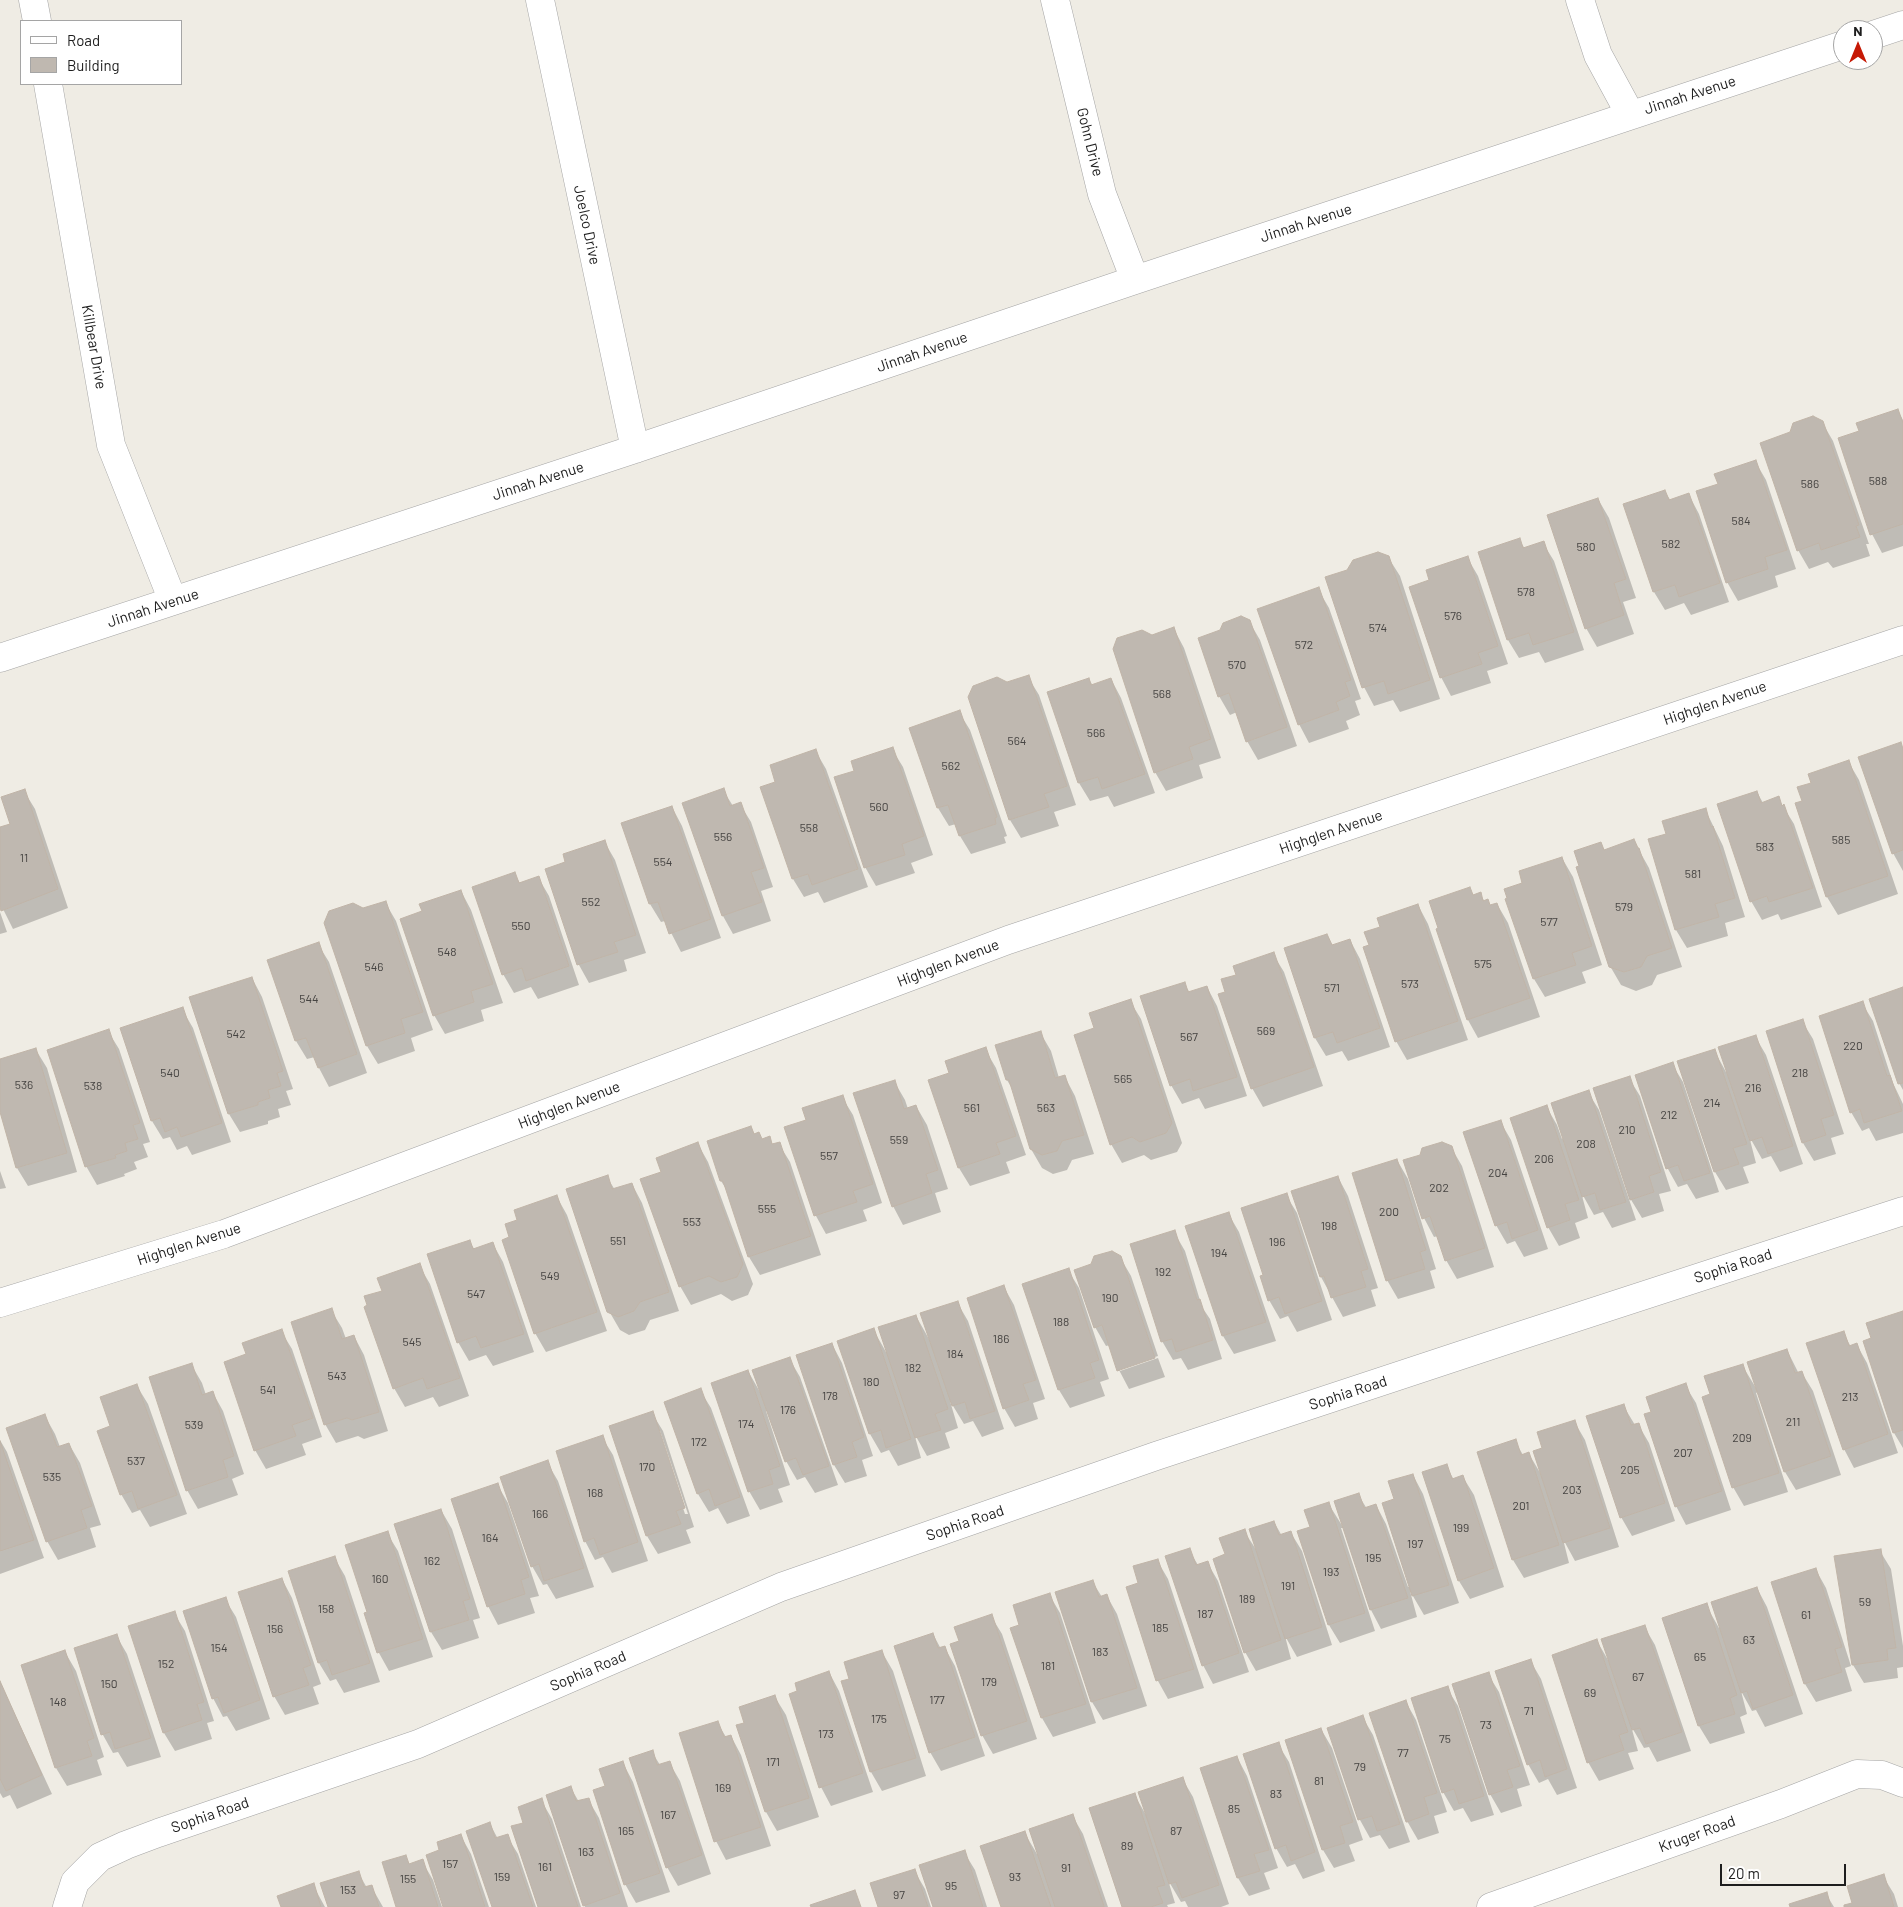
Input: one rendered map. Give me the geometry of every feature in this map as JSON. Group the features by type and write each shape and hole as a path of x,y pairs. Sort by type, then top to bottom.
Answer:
{"street":[{"path":"33,0 37,20"},
{"name":"Joelco Drive","path":"540,0 635,449"},
{"name":"Gohn Drive","path":"1056,0 1102,194 1135,280"},
{"path":"1580,0 1598,55 1630,114"},
{"path":"1883,32 1903,25"},
{"name":"Jinnah Avenue","path":"0,658 635,449 1630,114 1833,48"},
{"name":"Killbear Drive","path":"48,85 111,445 173,602"},
{"name":"Highglen Avenue","path":"0,1304 224,1234 1008,940 1903,640"},
{"name":"Sophia Road","path":"68,1907 74,1882 100,1857 126,1845 418,1744 781,1587 1156,1456 1903,1211"},
{"name":"Kruger Road","path":"1491,1907 1781,1804 1857,1774 1882,1775 1903,1783"}],"building":[{"path":"1898,409 1903,423 1903,524 1870,535 1838,438 1859,431 1856,423"},
{"path":"1813,416 1823,421 1859,525 1856,526 1860,537 1821,550 1819,543 1797,551 1760,443 1790,432 1793,423"},
{"path":"1756,460 1787,550 1765,557 1768,569 1726,583 1696,491 1718,484 1714,474"},
{"path":"1665,490 1669,500 1689,493 1720,583 1679,597 1675,585 1653,592 1623,504"},
{"path":"1598,498 1626,579 1614,583 1624,615 1585,629 1547,515"},
{"path":"1520,538 1523,548 1544,541 1574,632 1533,645 1529,633 1507,640 1478,552"},
{"path":"1378,552 1389,556 1430,680 1388,694 1384,681 1362,688 1325,577 1347,570 1353,560"},
{"path":"1468,556 1498,646 1478,653 1482,664 1440,678 1409,587 1429,580 1426,570"},
{"path":"1319,587 1351,680 1345,682 1350,696 1336,702 1339,710 1298,725 1257,609"},
{"path":"1241,616 1250,620 1287,727 1246,742 1229,693 1218,697 1198,638 1220,630 1223,623"},
{"path":"1174,627 1211,739 1189,747 1193,759 1154,773 1113,649 1117,638 1142,630 1152,635"},
{"path":"1029,675 1067,786 1044,794 1049,807 1009,820 968,697 973,686 997,677 1007,682"},
{"path":"1089,678 1091,685 1111,678 1145,774 1102,789 1098,777 1078,783 1047,692"},
{"path":"960,710 997,817 995,818 996,824 959,836 948,805 937,808 909,728"},
{"path":"1901,742 1903,749 1903,850 1892,854 1858,757"},
{"path":"893,747 924,836 902,844 905,855 864,868 834,777 854,771 851,761"},
{"path":"816,749 858,869 812,885 808,874 792,879 760,787 775,782 770,765"},
{"path":"1849,760 1888,876 1826,897 1795,803 1802,801 1797,787 1811,783 1808,774"},
{"path":"724,788 730,806 741,802 764,868 751,872 762,902 722,916 682,803"},
{"path":"25,789 58,889 1,911 0,827 10,824 1,797"},
{"path":"1757,791 1761,803 1779,796 1782,806 1784,804 1813,888 1769,902 1767,896 1750,902 1717,804"},
{"path":"672,806 711,919 669,934 658,902 649,904 621,823"},
{"path":"1706,808 1735,898 1715,904 1719,917 1675,930 1648,839 1666,834 1662,821"},
{"path":"1634,839 1639,848 1672,948 1647,956 1641,967 1624,972 1609,967 1576,867 1579,866 1574,851 1601,842 1604,850"},
{"path":"605,840 636,935 614,942 618,952 577,965 545,869 565,862 563,854"},
{"path":"1562,857 1592,946 1572,953 1576,965 1533,979 1505,899 1507,898 1504,889 1522,883 1519,871"},
{"path":"515,872 519,883 539,876 569,966 526,981 522,968 502,975 472,887"},
{"path":"1470,887 1473,895 1481,892 1483,901 1488,899 1490,905 1497,903 1530,998 1467,1020 1436,929 1438,928 1429,901"},
{"path":"461,890 493,984 471,991 474,1002 433,1016 400,919 422,911 419,904"},
{"path":"386,901 423,1012 401,1019 405,1033 366,1046 324,923 329,911 353,903 363,908"},
{"path":"1418,904 1458,1021 1395,1042 1363,947 1369,945 1364,932 1380,927 1377,918"},
{"path":"1327,934 1332,945 1350,939 1380,1028 1337,1043 1333,1032 1314,1038 1284,948"},
{"path":"319,942 357,1054 318,1068 306,1038 295,1041 267,960"},
{"path":"1274,952 1314,1067 1251,1089 1218,994 1225,992 1221,979 1236,975 1233,966"},
{"path":"252,977 283,1071 277,1073 281,1086 268,1090 270,1098 258,1102 258,1105 228,1114 189,997"},
{"path":"1185,982 1188,992 1207,986 1237,1077 1193,1091 1190,1079 1170,1086 1140,996"},
{"path":"1903,987 1903,1083 1898,1084 1869,999"},
{"path":"1131,999 1172,1123 1166,1133 1140,1142 1132,1137 1110,1145 1074,1035 1094,1028 1089,1013"},
{"path":"1863,1001 1887,1076 1890,1075 1902,1111 1864,1123 1860,1109 1850,1113 1819,1016"},
{"path":"183,1007 222,1123 181,1137 177,1127 165,1132 160,1118 151,1121 120,1028"},
{"path":"1803,1019 1834,1115 1821,1119 1826,1135 1802,1143 1766,1031"},
{"path":"109,1029 140,1123 133,1125 138,1139 125,1143 127,1151 115,1155 116,1158 85,1167 47,1050"},
{"path":"1041,1031 1055,1078 1065,1075 1084,1135 1062,1141 1057,1151 1042,1155 1030,1149 1009,1080 1006,1080 995,1045"},
{"path":"1756,1035 1793,1146 1768,1154 1762,1137 1750,1141 1718,1047"},
{"path":"986,1047 1016,1136 996,1143 1000,1154 958,1168 928,1080 949,1073 945,1061"},
{"path":"36,1048 67,1153 16,1168 0,1112 0,1059"},
{"path":"1715,1049 1747,1144 1733,1148 1739,1164 1714,1172 1677,1061"},
{"path":"1673,1062 1710,1173 1684,1181 1678,1165 1666,1169 1635,1075"},
{"path":"1630,1076 1661,1172 1649,1176 1654,1192 1630,1200 1593,1088"},
{"path":"895,1080 904,1109 916,1105 938,1170 926,1174 932,1193 892,1207 853,1093"},
{"path":"1589,1090 1626,1202 1600,1210 1595,1193 1582,1197 1551,1103"},
{"path":"843,1095 873,1184 853,1191 857,1202 814,1216 784,1127 806,1120 802,1108"},
{"path":"1547,1105 1579,1200 1565,1204 1570,1220 1547,1228 1510,1118"},
{"path":"1501,1120 1538,1230 1512,1239 1507,1222 1495,1226 1463,1132"},
{"path":"751,1126 754,1134 759,1132 762,1139 770,1136 772,1144 780,1142 811,1236 748,1257 723,1181 720,1181 707,1141"},
{"path":"698,1142 743,1264 737,1277 721,1282 709,1276 679,1287 640,1179 661,1172 656,1158"},
{"path":"1442,1142 1452,1146 1485,1248 1445,1261 1430,1216 1422,1219 1403,1160 1420,1155 1422,1148"},
{"path":"1397,1159 1426,1250 1420,1252 1425,1269 1386,1281 1352,1173"},
{"path":"608,1175 612,1189 632,1183 669,1292 640,1302 634,1311 618,1317 607,1312 566,1189"},
{"path":"1338,1176 1368,1269 1361,1271 1366,1287 1331,1298 1324,1276 1320,1277 1291,1191"},
{"path":"1287,1193 1322,1301 1285,1314 1279,1297 1268,1301 1260,1276 1263,1275 1241,1208"},
{"path":"557,1195 597,1312 534,1334 502,1240 509,1237 505,1224 517,1220 514,1210"},
{"path":"1229,1212 1266,1322 1222,1336 1185,1226"},
{"path":"1175,1230 1197,1300 1200,1299 1213,1340 1176,1352 1172,1339 1161,1342 1130,1244"},
{"path":"470,1240 473,1249 493,1242 524,1334 481,1348 476,1336 457,1343 427,1254"},
{"path":"1112,1251 1121,1256 1155,1358 1117,1371 1102,1325 1094,1328 1074,1270 1091,1264 1094,1256"},
{"path":"420,1263 460,1378 427,1389 423,1378 393,1389 364,1307 367,1305 364,1296 382,1291 377,1278"},
{"path":"1069,1268 1099,1360 1090,1363 1095,1378 1058,1390 1022,1284"},
{"path":"1004,1285 1036,1380 1023,1384 1029,1400 1003,1409 967,1298"},
{"path":"958,1301 995,1411 970,1419 965,1402 952,1406 920,1313"},
{"path":"332,1308 342,1339 354,1335 379,1412 352,1420 347,1418 324,1425 291,1322"},
{"path":"1903,1311 1903,1430 1893,1433 1863,1341 1871,1338 1866,1323"},
{"path":"916,1315 948,1409 935,1414 941,1430 915,1438 878,1327"},
{"path":"874,1328 911,1439 886,1448 881,1430 869,1434 837,1341"},
{"path":"282,1329 313,1418 292,1425 296,1436 254,1451 224,1362 246,1354 242,1343"},
{"path":"1844,1331 1849,1346 1857,1343 1888,1434 1843,1450 1806,1343"},
{"path":"832,1343 864,1437 852,1442 857,1457 833,1465 796,1355"},
{"path":"1787,1349 1795,1373 1802,1371 1831,1456 1784,1472 1747,1362"},
{"path":"790,1357 829,1466 803,1475 796,1458 785,1462 752,1370"},
{"path":"192,1363 202,1395 213,1391 234,1456 223,1460 228,1477 186,1491 149,1377"},
{"path":"1743,1364 1779,1473 1732,1488 1702,1397 1710,1394 1704,1376"},
{"path":"748,1370 780,1466 769,1470 773,1484 748,1492 711,1383"},
{"path":"1686,1383 1722,1491 1675,1507 1644,1414 1651,1412 1646,1397"},
{"path":"137,1384 177,1495 138,1509 132,1491 120,1495 97,1431 110,1426 100,1397"},
{"path":"701,1388 740,1497 715,1506 709,1489 697,1494 664,1402"},
{"path":"1624,1404 1631,1425 1639,1423 1665,1503 1620,1518 1586,1416"},
{"path":"653,1411 685,1508 676,1511 681,1524 646,1536 609,1426"},
{"path":"45,1414 57,1447 69,1443 92,1506 81,1510 87,1528 46,1542 6,1428"},
{"path":"1575,1420 1610,1528 1563,1543 1533,1451 1542,1448 1537,1432"},
{"path":"603,1435 638,1542 600,1555 594,1538 584,1542 556,1451"},
{"path":"1516,1439 1521,1455 1529,1452 1559,1545 1512,1560 1477,1452"},
{"path":"0,1441 34,1540 0,1551"},
{"path":"548,1460 584,1568 544,1581 539,1564 531,1567 500,1477"},
{"path":"1447,1464 1452,1479 1463,1475 1494,1568 1458,1581 1422,1472"},
{"path":"1413,1474 1449,1585 1412,1596 1382,1503 1394,1499 1388,1481"},
{"path":"498,1483 529,1577 521,1580 525,1594 487,1607 451,1499"},
{"path":"1359,1493 1364,1508 1376,1504 1408,1598 1370,1610 1334,1501"},
{"path":"1329,1502 1365,1613 1328,1625 1297,1531 1310,1527 1304,1510"},
{"path":"441,1509 470,1599 463,1601 469,1620 430,1632 394,1524"},
{"path":"1274,1521 1279,1535 1291,1531 1322,1627 1285,1639 1249,1529"},
{"path":"1245,1529 1281,1640 1244,1653 1213,1559 1225,1554 1219,1538"},
{"path":"388,1531 423,1639 377,1653 364,1613 367,1612 345,1545"},
{"path":"1190,1548 1196,1565 1208,1561 1239,1653 1202,1666 1165,1556"},
{"path":"1881,1549 1896,1648 1887,1649 1888,1660 1852,1665 1834,1556"},
{"path":"335,1556 370,1663 332,1675 327,1660 318,1663 288,1571"},
{"path":"1158,1559 1194,1669 1156,1681 1126,1587 1138,1583 1133,1566"},
{"path":"1816,1568 1842,1647 1835,1649 1842,1672 1804,1684 1771,1582"},
{"path":"282,1578 311,1665 303,1668 309,1685 273,1697 238,1592"},
{"path":"1093,1580 1099,1597 1107,1594 1137,1688 1091,1702 1055,1592"},
{"path":"1757,1587 1793,1695 1753,1709 1747,1691 1741,1693 1711,1602"},
{"path":"1050,1593 1086,1704 1041,1718 1010,1628 1019,1625 1013,1605"},
{"path":"226,1597 260,1700 224,1713 218,1697 212,1699 183,1611"},
{"path":"1707,1603 1737,1695 1730,1698 1735,1714 1698,1726 1662,1618"},
{"path":"175,1611 204,1702 197,1704 202,1720 163,1733 128,1626"},
{"path":"992,1614 1027,1721 981,1736 950,1644 959,1641 954,1627"},
{"path":"1645,1625 1682,1732 1646,1744 1640,1728 1632,1730 1601,1639"},
{"path":"933,1633 938,1648 945,1646 975,1737 929,1753 894,1646"},
{"path":"117,1634 151,1738 115,1749 110,1732 101,1735 74,1648"},
{"path":"1597,1639 1628,1732 1619,1735 1624,1750 1587,1763 1552,1655"},
{"path":"65,1650 94,1738 87,1741 92,1756 55,1768 21,1665"},
{"path":"882,1650 916,1758 870,1772 841,1681 849,1679 844,1662"},
{"path":"1531,1659 1567,1769 1545,1777 1540,1760 1527,1765 1495,1671"},
{"path":"829,1671 863,1773 819,1788 789,1694 797,1691 795,1683"},
{"path":"1489,1672 1520,1766 1507,1770 1513,1787 1489,1795 1452,1684"},
{"path":"0,1681 42,1775 6,1791 0,1779"},
{"path":"1448,1686 1484,1796 1459,1804 1454,1789 1442,1793 1411,1698"},
{"path":"775,1695 809,1798 765,1812 736,1725 744,1723 739,1707"},
{"path":"1406,1700 1437,1793 1424,1797 1429,1814 1407,1822 1369,1713"},
{"path":"1363,1715 1400,1824 1378,1831 1372,1816 1358,1820 1327,1728"},
{"path":"718,1721 724,1737 731,1735 761,1827 714,1842 679,1733"},
{"path":"1321,1728 1353,1822 1340,1826 1345,1843 1322,1850 1285,1740"},
{"path":"1279,1742 1315,1852 1291,1861 1286,1845 1275,1849 1243,1754"},
{"path":"653,1750 657,1765 670,1761 702,1855 666,1868 629,1758"},
{"path":"1237,1756 1269,1850 1254,1854 1260,1871 1237,1878 1200,1768"},
{"path":"623,1761 660,1873 624,1885 593,1790 605,1786 599,1769"},
{"path":"1183,1777 1219,1885 1182,1898 1176,1882 1169,1884 1138,1792"},
{"path":"571,1786 576,1801 589,1798 620,1893 583,1906 546,1795"},
{"path":"1135,1793 1165,1885 1157,1887 1163,1903 1151,1907 1122,1907 1089,1808"},
{"path":"542,1798 578,1907 538,1907 511,1826 523,1823 518,1807"},
{"path":"1073,1814 1104,1907 1055,1907 1029,1829"},
{"path":"490,1822 495,1838 508,1834 533,1907 492,1907 466,1831"},
{"path":"1025,1831 1051,1907 1001,1907 980,1846"},
{"path":"461,1834 485,1907 443,1907 426,1855 439,1850 437,1842"},
{"path":"965,1850 983,1907 933,1907 919,1865"},
{"path":"406,1855 409,1864 423,1859 438,1907 396,1907 382,1862"},
{"path":"915,1869 928,1907 878,1907 870,1883"},
{"path":"359,1871 364,1887 372,1885 379,1907 328,1907 320,1883"},
{"path":"1884,1874 1894,1907 1844,1907 1844,1905 1852,1903 1847,1886"},
{"path":"314,1883 321,1907 281,1907 277,1896"},
{"path":"855,1890 861,1907 811,1907 810,1905"},
{"path":"1827,1892 1831,1907 1790,1907 1789,1904"}]}
